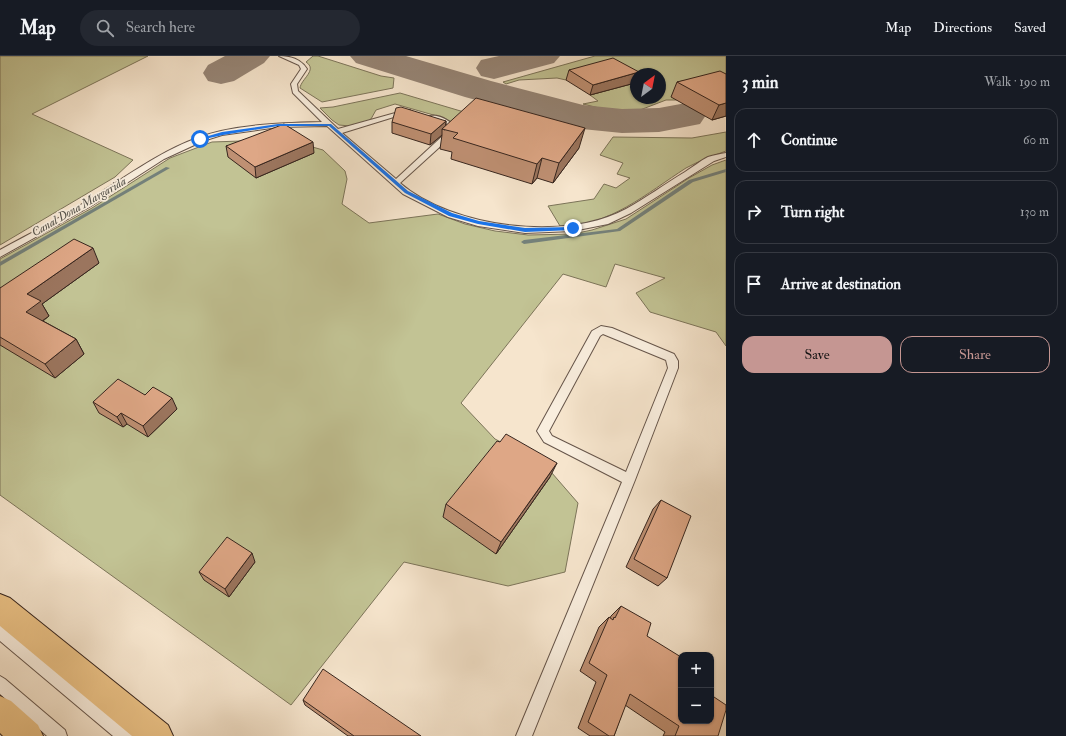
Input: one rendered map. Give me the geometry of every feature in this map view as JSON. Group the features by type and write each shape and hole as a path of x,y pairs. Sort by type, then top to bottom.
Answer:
{"main road":[{"path":"0,608 157,736"},
{"path":"0,712 27,736"}],"lane":[{"path":"282,56 301,64 304,69 294,84 296,92 338,132 406,192 451,214 478,223 525,230 573,228 604,222 628,211 711,159 726,155"},
{"path":"338,132 411,110 446,122 452,130 396,183"},
{"path":"0,254 88,204 161,158 200,139 222,133 278,125 330,124"},
{"path":"524,736 629,480 673,368 673,361 670,357 608,331 601,330 596,334 543,431 545,435 554,442 629,480"},
{"path":"0,632 125,736"},
{"path":"0,684 59,736"}],"green space":[{"path":"0,56 148,56 32,114 133,160 115,177 0,245"},
{"path":"313,56 318,56 381,76 394,78 393,88 322,102 300,88 310,71 309,65 306,62"},
{"path":"595,56 726,56 726,96 713,88 676,100 666,100 666,68 630,68 630,104 656,104 627,115 583,104 598,101 590,95 625,85 610,68 566,80 557,78 519,80 506,84 503,82"},
{"path":"400,93 464,112 454,123 444,118 395,104 376,110 371,119 366,122 350,126 339,125 320,108 333,107"},
{"path":"726,132 726,151 686,168 642,198 611,215 578,225 560,226 548,206 594,199 604,184 616,188 630,178 617,174 623,163 600,155 613,137 692,138"},
{"path":"241,141 309,146 323,150 345,171 347,179 342,204 369,223 438,214 465,224 495,231 528,235 573,234 592,230 626,219 689,178 712,165 726,160 726,346 716,332 650,312 636,293 665,278 615,264 606,287 563,274 461,403 495,439 545,465 578,503 565,572 508,586 404,562 291,705 0,495 0,259 92,208 170,158 212,142"}],"building":[{"path":"613,58 632,68 630,68 630,75 593,85 569,70"},
{"path":"720,71 726,74 726,103 719,105 677,82"},
{"path":"476,98 585,128 559,163 542,158 537,164 453,138 458,133 442,129"},
{"path":"401,107 446,121 431,134 392,122 396,108"},
{"path":"284,124 313,142 255,167 226,146 253,136"},
{"path":"74,239 93,248 27,294 41,301 26,312 76,339 45,364 0,337 0,288"},
{"path":"118,379 145,395 153,387 172,398 143,426 121,413 117,417 93,402"},
{"path":"506,434 557,463 501,542 446,504 497,441 500,442"},
{"path":"661,500 691,516 667,578 634,559"},
{"path":"227,537 252,553 225,589 199,572"},
{"path":"621,606 651,623 647,636 678,655 678,724 714,724 714,697 726,705 726,710 718,736 675,736 679,726 630,694 614,736 609,736 588,722 607,675 589,663 609,617 613,620 614,617 615,618"},
{"path":"323,669 421,736 354,736 303,700"}],"waterway":[{"name":"Canal Dona Margarida","path":"0,264 168,168"},
{"name":"Canal Dona Margarida","path":"524,242 618,230 691,181 726,170"}],"taxiway":[{"path":"221,73 252,56"},
{"path":"368,56 478,89 582,117 622,121 659,120 686,115"},
{"path":"494,68 542,56"}],"route":[{"path":"200,139 222,133 278,125 330,124 406,192 451,214 478,223 525,230 573,228"}]}
